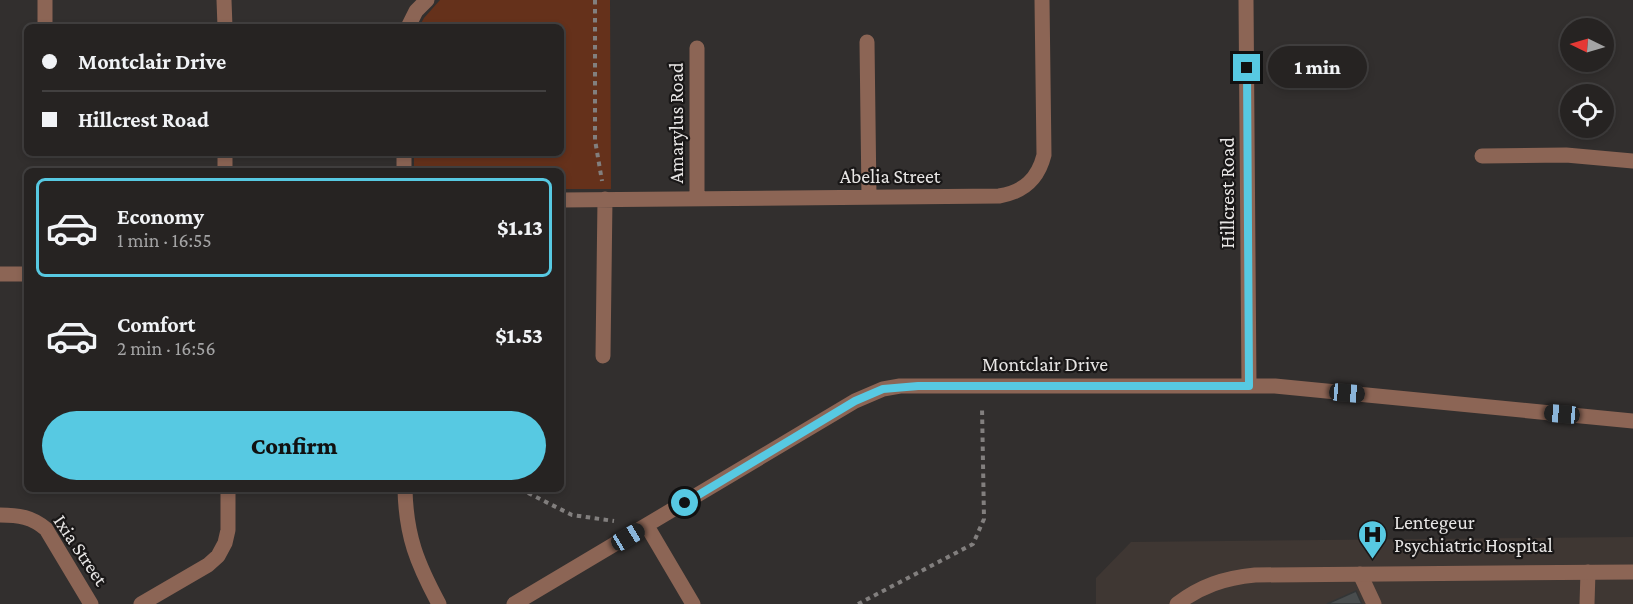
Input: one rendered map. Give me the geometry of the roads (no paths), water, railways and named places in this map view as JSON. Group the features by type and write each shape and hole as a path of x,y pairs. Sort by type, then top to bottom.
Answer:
{"street":[{"path":"45,0 45,24"},
{"path":"224,0 225,24"},
{"path":"409,24 416,10 427,0"},
{"name":"Abelia Street","path":"564,200 999,196 1018,191 1035,178 1044,155 1042,0"},
{"name":"Hillcrest Road","path":"1246,0 1249,386"},
{"path":"867,42 869,197"},
{"name":"Amarylus Road","path":"697,48 697,198"},
{"path":"1482,156 1566,155 1633,161"},
{"path":"603,356 605,199"},
{"path":"0,274 24,274"},
{"name":"Montclair Drive","path":"514,604 869,394 900,386 1275,386 1633,420"},
{"path":"141,604 208,566 218,556 225,543 228,530 228,492"},
{"path":"405,492 405,515 412,547 424,577 439,604"},
{"name":"Ixia Street","path":"0,515 37,521 46,530 92,604"},
{"path":"647,526 693,604"},
{"path":"1587,604 1588,572"},
{"path":"1177,604 1193,592 1233,577 1633,572"},
{"path":"1360,574 1374,604"}],"place":[{"name":"Lentegeur Psychiatric Hospital","path":"1373,560"}]}
